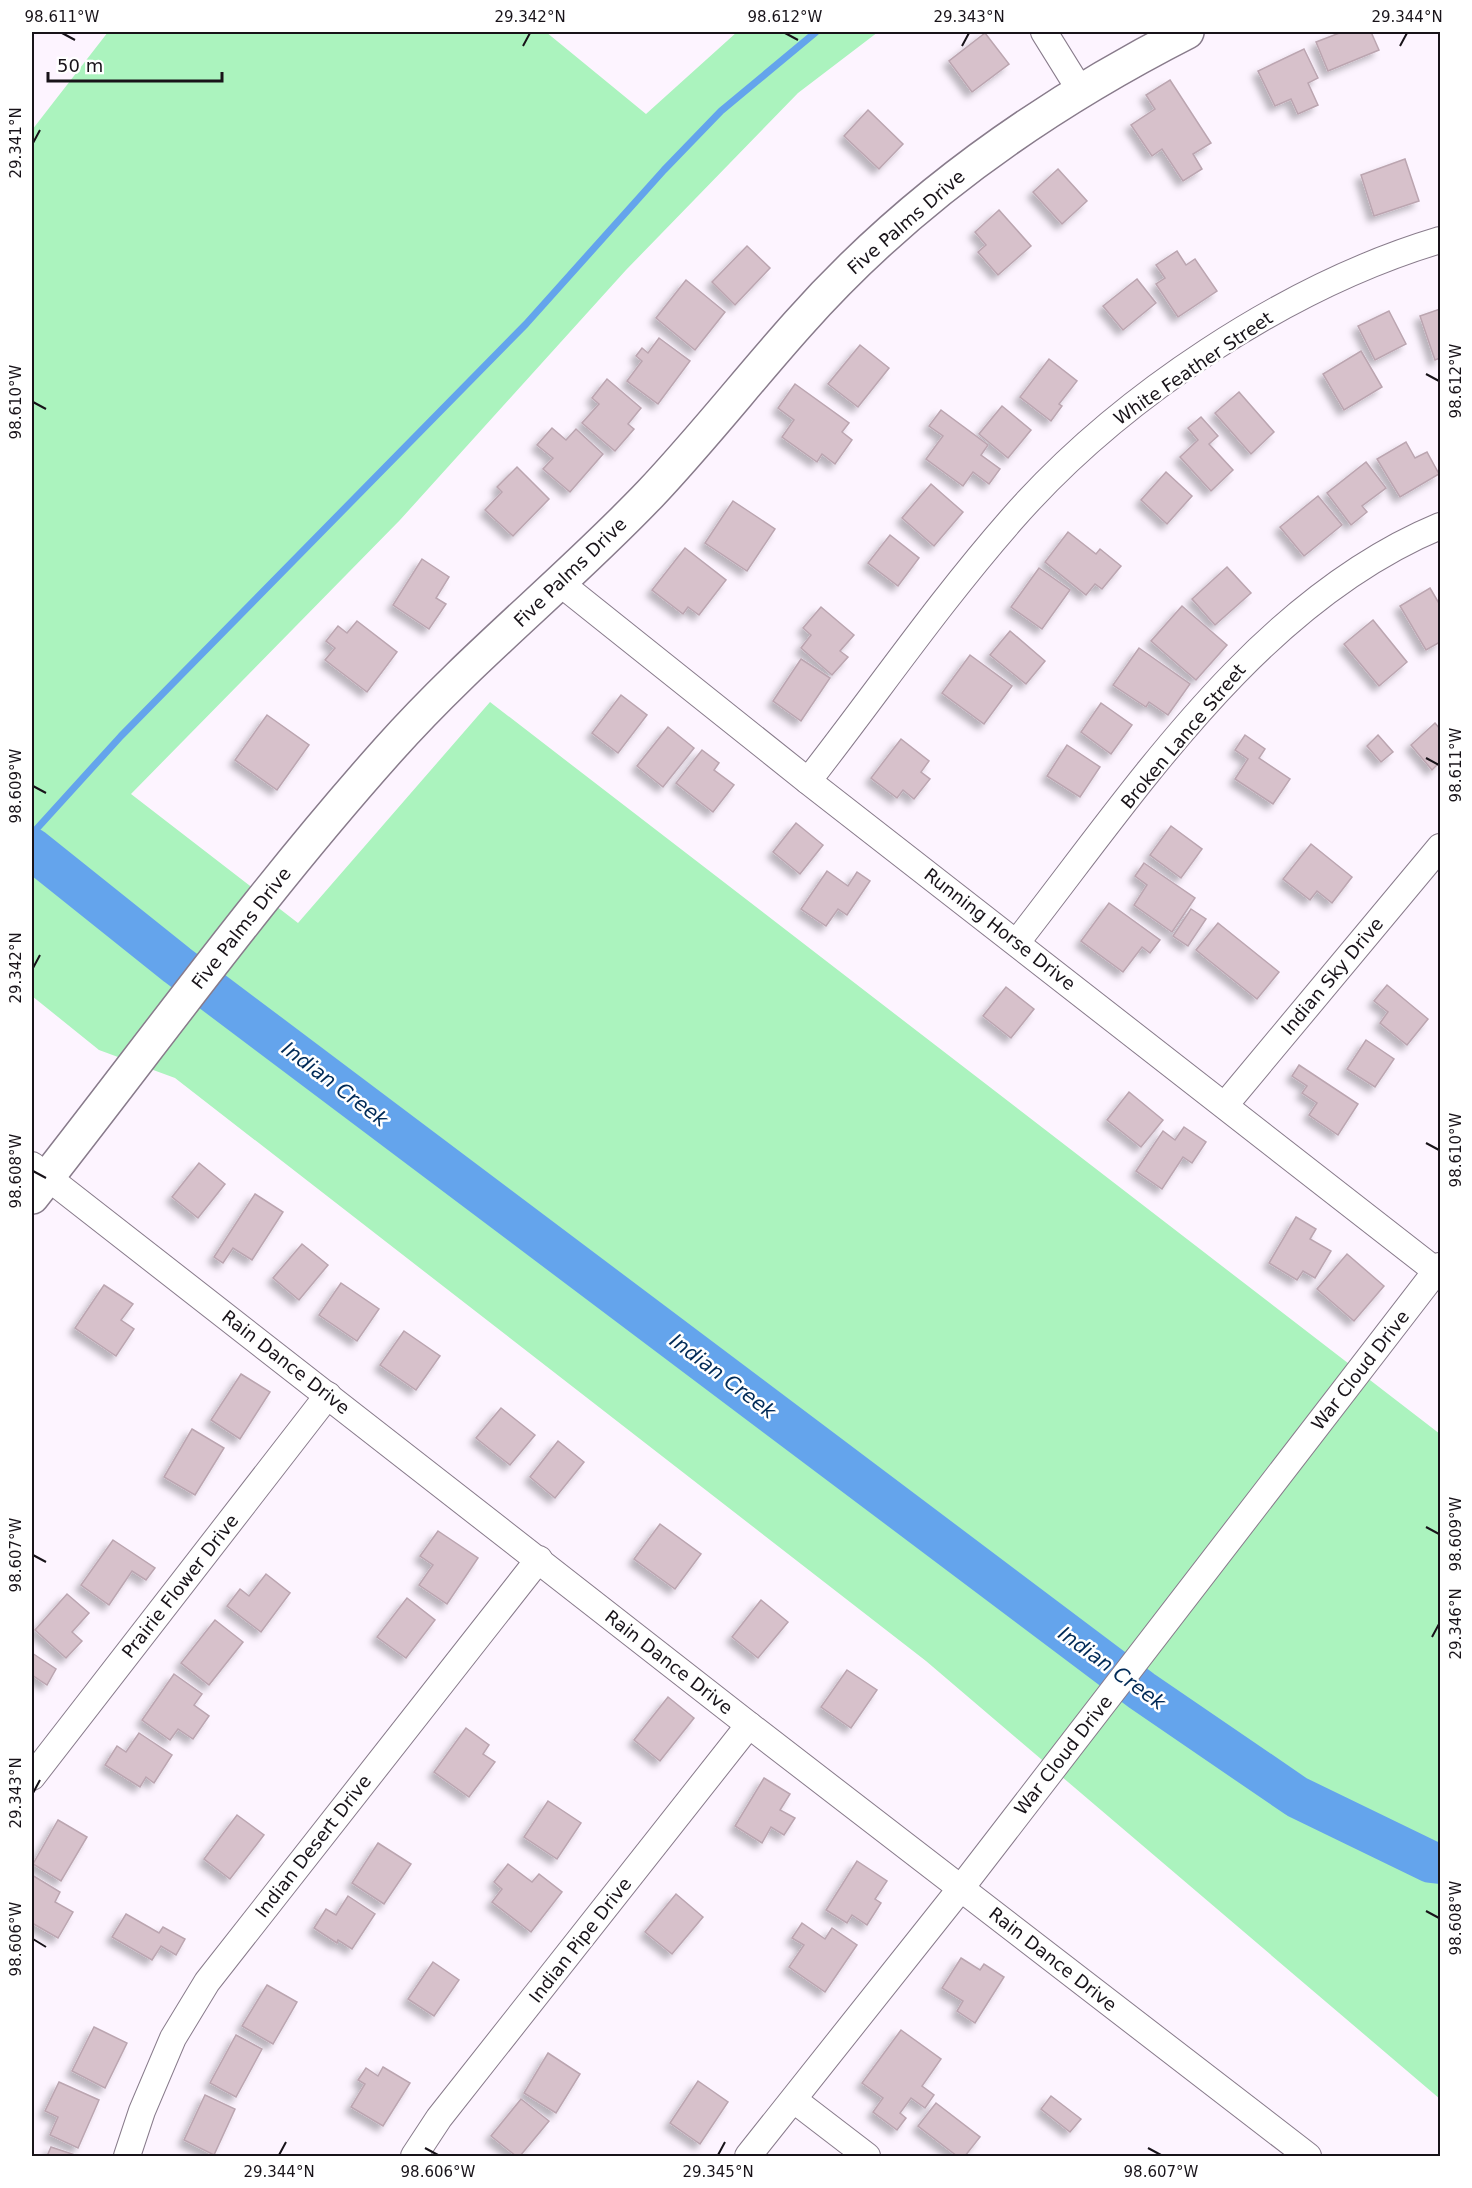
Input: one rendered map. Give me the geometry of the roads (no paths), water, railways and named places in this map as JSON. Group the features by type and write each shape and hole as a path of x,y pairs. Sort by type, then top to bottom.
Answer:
{"street":[{"path":"1044,32 1080,90"},
{"name":"Five Palms Drive","path":"37,1180 140,1058 339,806 393,745 560,583 697,445 798,324 894,228 962,172 1080,90 1187,32"},
{"name":"White Feather Street","path":"808,781 1013,518 1108,426 1233,336 1320,286 1408,250 1440,240"},
{"name":"Broken Lance Street","path":"1017,942 1179,736 1230,677 1292,619 1342,578 1440,526"},
{"name":"Running Horse Drive","path":"560,583 808,781 1439,1270"},
{"name":"Indian Sky Drive","path":"1225,1105 1440,847"},
{"name":"Rain Dance Drive","path":"37,1180 328,1395 749,1725 1308,2157"},
{"name":"War Cloud Drive","path":"748,2157 961,1888 1439,1270"},
{"name":"Prairie Flower Drive","path":"32,1778 328,1395"},
{"name":"Indian Desert Drive","path":"127,2157 142,2111 173,2038 207,1982 539,1559"},
{"name":"Indian Pipe Drive","path":"414,2157 439,2118 749,1725"},
{"path":"794,2100 867,2157"}],"waterway":[{"path":"32,834 121,736 526,324 664,170 721,111 816,32"},
{"name":"Indian Creek","path":"32,849 177,965 1142,1691 1297,1797 1431,1862 1440,1863"}]}
